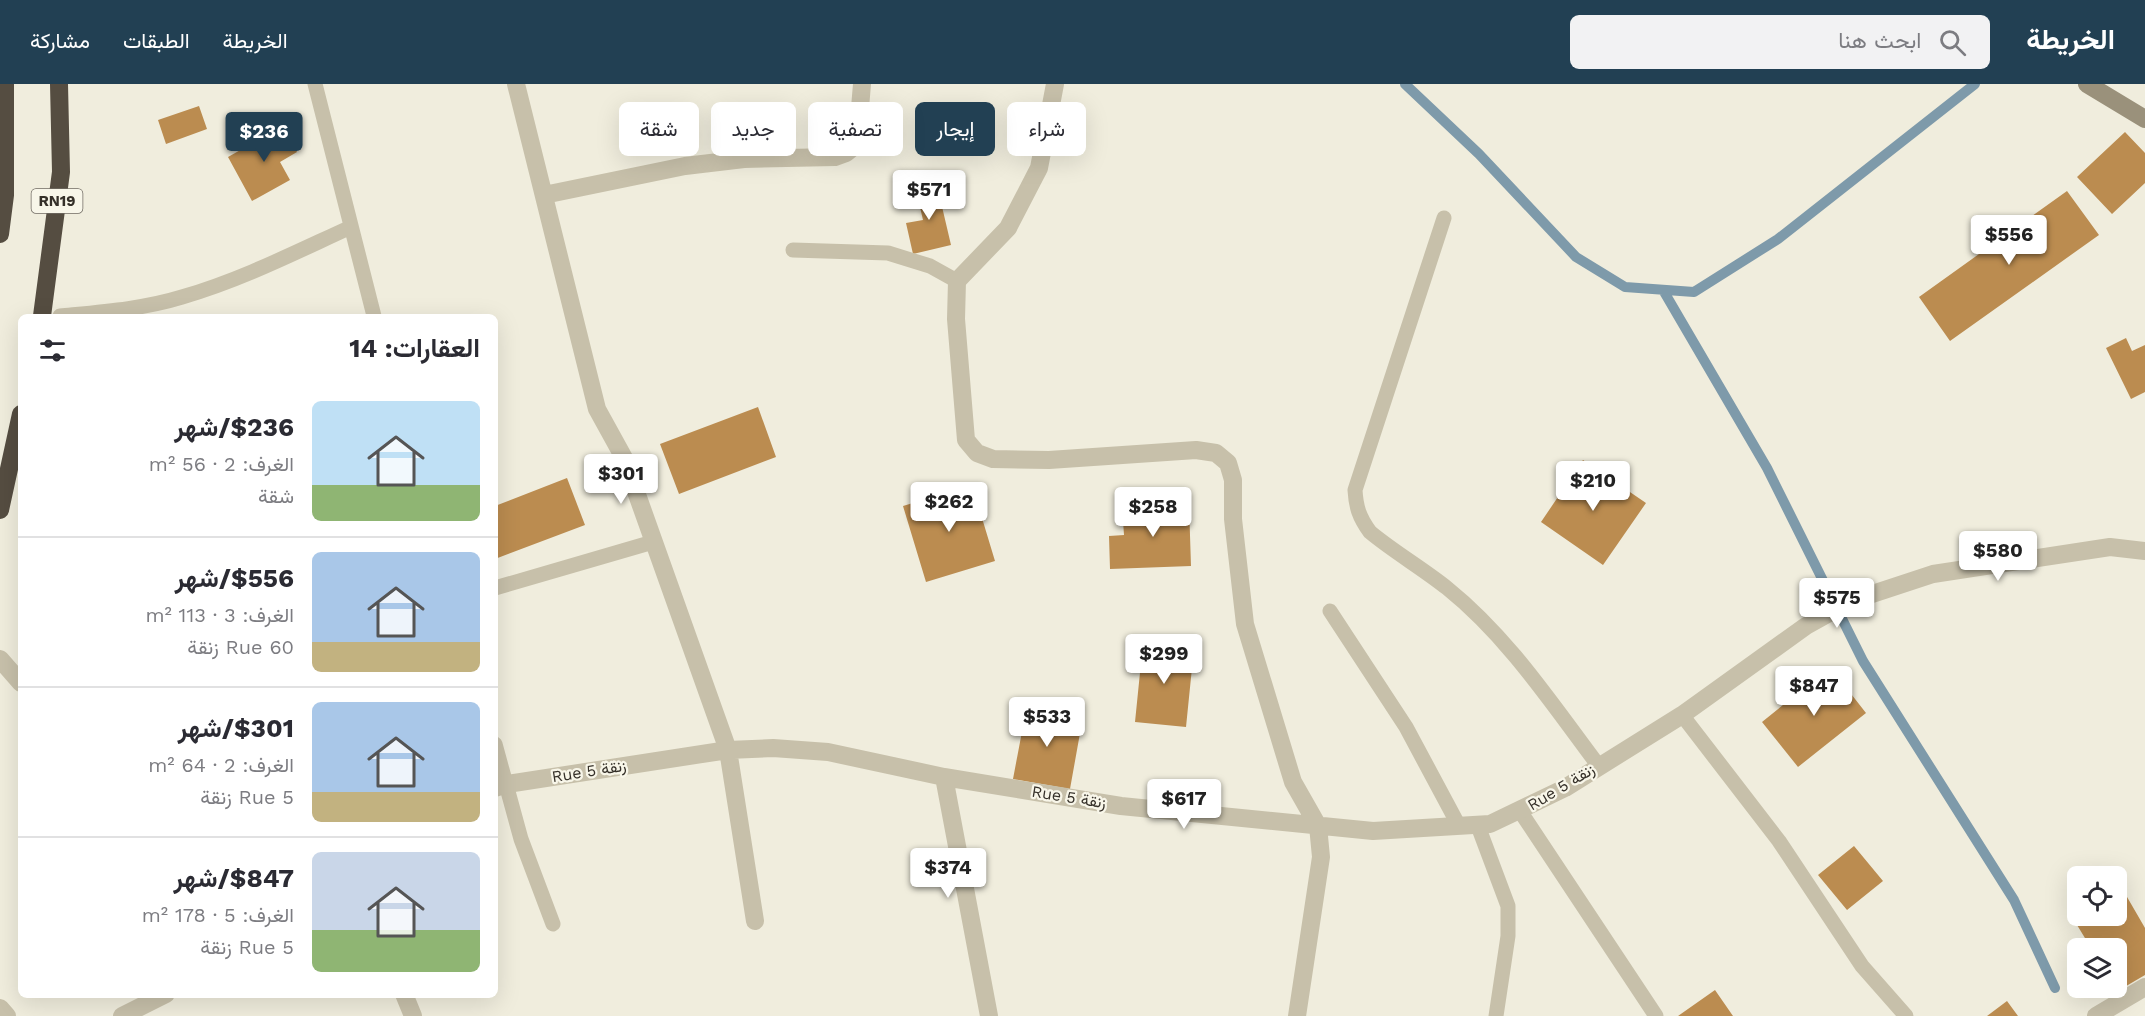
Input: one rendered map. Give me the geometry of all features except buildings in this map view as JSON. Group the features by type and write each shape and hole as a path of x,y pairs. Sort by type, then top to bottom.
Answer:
{"highway":[{"path":"0,234 5,195 5,84"},
{"name":"RN19","path":"42,314 61,172 59,84"},
{"path":"0,510 18,428"}],"street":[{"path":"516,84 597,409 624,458 728,750 755,921"},
{"path":"544,195 685,166 744,159 835,157 846,153 857,144 862,84"},
{"path":"1055,84 1039,168 1008,228 957,281 956,319 966,440 977,453 993,459 1049,460 1196,450 1216,453 1228,463 1233,480 1233,519 1245,624 1293,783 1318,826 1321,857 1297,1016"},
{"path":"2087,84 2145,119"},
{"name":"Rue 5 زنقة","path":"501,786 728,750 773,747 828,752 944,777 1121,806 1373,831 1478,826 1490,824 1520,811 1565,788 1598,765 1682,715 1806,626 1851,601 1933,574 2110,547 2145,551"},
{"path":"0,659 18,680"},
{"path":"944,777 989,1016"},
{"path":"2096,1016 2145,987"},
{"path":"122,1016 158,998"},
{"path":"406,998 413,1016"},
{"path":"0,1008 7,1016"}],"lane":[{"path":"315,84 373,314"},
{"path":"1444,219 1355,490 1356,506 1370,532 1448,588 1501,641 1522,664 1598,765"},
{"path":"77,314 129,308 181,298 241,277 351,227"},
{"path":"793,250 888,253 930,266 957,281"},
{"path":"498,587 653,542"},
{"path":"1330,611 1406,727 1459,826"},
{"path":"1682,715 1779,841 1862,966 1906,1016"},
{"path":"498,765 501,786 553,924"},
{"path":"1520,811 1656,1016"},
{"path":"1478,826 1508,906 1508,936 1496,1016"}],"waterway":[{"path":"1405,84 1479,154 1576,257 1625,287 1694,292 1778,239 1975,84"},
{"path":"1663,290 1767,468 1863,661 2014,900 2055,988"}]}
